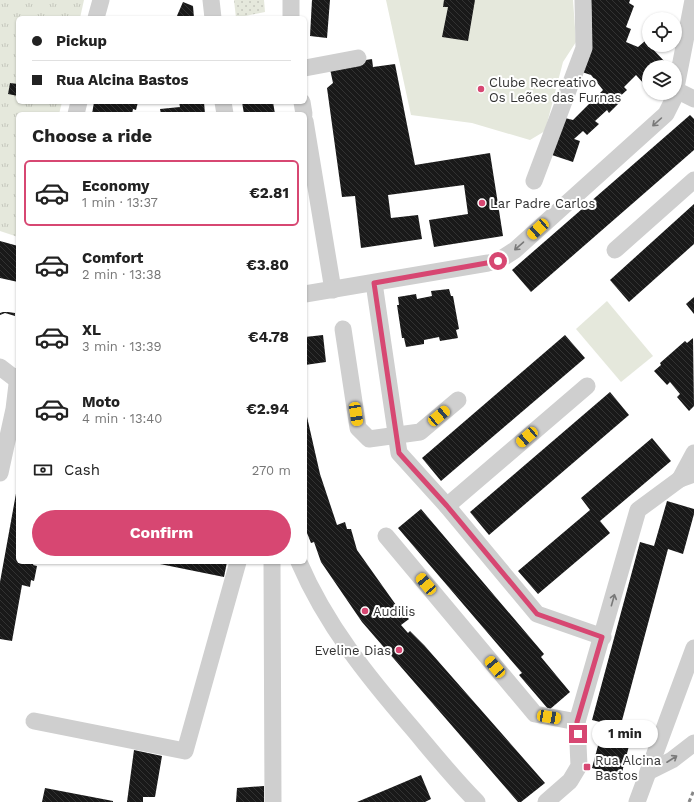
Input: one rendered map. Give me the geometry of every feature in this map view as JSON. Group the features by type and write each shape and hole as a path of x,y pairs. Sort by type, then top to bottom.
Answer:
{"street":[{"path":"96,16 100,0"},
{"path":"211,0 213,16"},
{"path":"291,0 291,16"},
{"path":"534,182 584,48 583,0"},
{"path":"682,60 693,0"},
{"path":"307,68 358,58"},
{"path":"682,93 694,99"},
{"path":"307,294 488,263 507,256 666,114 673,100"},
{"path":"307,133 333,290"},
{"path":"616,250 694,180"},
{"path":"374,283 399,453 447,506 537,614 602,637"},
{"path":"343,329 358,428 368,439 420,432 458,400"},
{"path":"0,367 16,377"},
{"path":"447,506 587,386"},
{"path":"0,432 16,409"},
{"path":"0,473 16,409"},
{"path":"546,802 570,781 577,771 579,758 577,722 638,510 687,476 694,453"},
{"path":"386,536 535,714 577,722"},
{"path":"34,721 185,751 237,564"},
{"path":"272,564 273,802"},
{"path":"299,564 314,596 345,646 386,698 459,784 472,802"},
{"path":"637,802 694,648"},
{"path":"680,686 694,672"},
{"path":"648,772 672,760 694,743"},
{"path":"459,784 477,802"}],"green space":[{"path":"0,0 84,0 80,16 16,16 16,104 62,104 60,112 16,112 16,236 0,231"},
{"path":"234,0 264,0 265,12 246,16 236,16"},
{"name":"Clube Recreativo Os Leões das Furnas","path":"386,0 573,0 576,42 563,62 545,131 530,140 472,123 411,115"},
{"path":"607,301 653,356 621,382 576,329"}],"building":[{"path":"312,0 330,0 327,38 310,36"},
{"path":"444,0 475,0 468,41 442,37 448,7 443,7"},
{"path":"591,0 630,0 629,3 634,6 626,27 631,29 626,42 638,47 642,44 642,52 656,52 663,60 642,60 642,82 636,75 624,87 627,90 617,99 620,102 609,113 607,110 595,121 599,124 587,135 583,131 574,139 580,141 573,162 552,155 565,118 573,120 603,90 591,75 582,72 592,43"},
{"path":"183,2 193,6 194,16 177,16"},
{"path":"372,59 373,67 395,64 415,165 490,153 503,236 434,247 429,220 468,214 464,185 388,195 391,218 418,215 422,239 361,248 355,196 342,197 327,88 333,83 330,69 336,65"},
{"path":"10,83 16,84 16,96 8,94"},
{"path":"94,104 138,104 136,110 133,109 132,112 92,112"},
{"path":"179,104 204,104 205,112 161,112 160,109 180,107"},
{"path":"242,104 273,104 275,112 244,112"},
{"path":"690,115 694,119 694,150 531,292 512,270"},
{"path":"694,204 694,244 629,302 610,280"},
{"path":"0,241 16,245 16,282 0,278"},
{"path":"449,289 451,296 453,296 459,329 456,330 458,338 440,341 439,337 424,340 424,344 406,347 404,338 402,338 397,305 399,305 398,297 416,294 417,299 432,296 431,291"},
{"path":"694,297 694,314 686,304"},
{"path":"3,312 15,313 15,316 5,313 0,315 0,313"},
{"path":"323,335 326,362 307,365 307,337"},
{"path":"565,335 585,358 441,481 422,458"},
{"path":"693,338 694,406 689,411 677,397 680,394 670,382 667,385 654,371 661,365 660,363 685,341 687,343"},
{"path":"610,392 629,415 489,535 470,512"},
{"path":"307,417 320,474 337,525 345,522 347,529 351,529 357,550 396,605 409,619 401,625 408,633 410,631 424,645 545,783 521,802 518,802 362,622 321,562 314,542 311,543 307,533"},
{"path":"652,438 671,461 600,521 610,533 538,594 518,571 590,510 581,498"},
{"path":"16,494 16,564 33,564 37,566 34,581 31,580 30,587 22,585 12,641 0,639 0,582"},
{"path":"667,501 694,509 694,514 683,554 668,549 620,728 633,731 621,776 592,768 604,723 592,720 640,542 654,546"},
{"path":"421,509 544,654 541,657 570,692 549,710 519,675 522,673 398,528"},
{"path":"160,564 227,564 224,577"},
{"path":"134,750 162,756 155,797 143,797 143,802 127,802"},
{"path":"421,775 431,799 425,802 357,802"},
{"path":"264,786 264,802 236,802 237,788"},
{"path":"45,788 113,801 113,802 42,802"}],"railway":[{"path":"689,802 694,790"}],"place":[{"name":"Clube Recreativo Os Leões das Furnas","path":"481,89"},
{"name":"Lar Padre Carlos","path":"482,203"},
{"name":"Audilis","path":"365,611"},
{"name":"Eveline Dias","path":"399,650"},
{"name":"Rua Alcina Bastos","path":"587,767"}],"route":[{"path":"498,261 374,283 399,453 447,506 537,614 602,637 577,722 578,734"}]}
